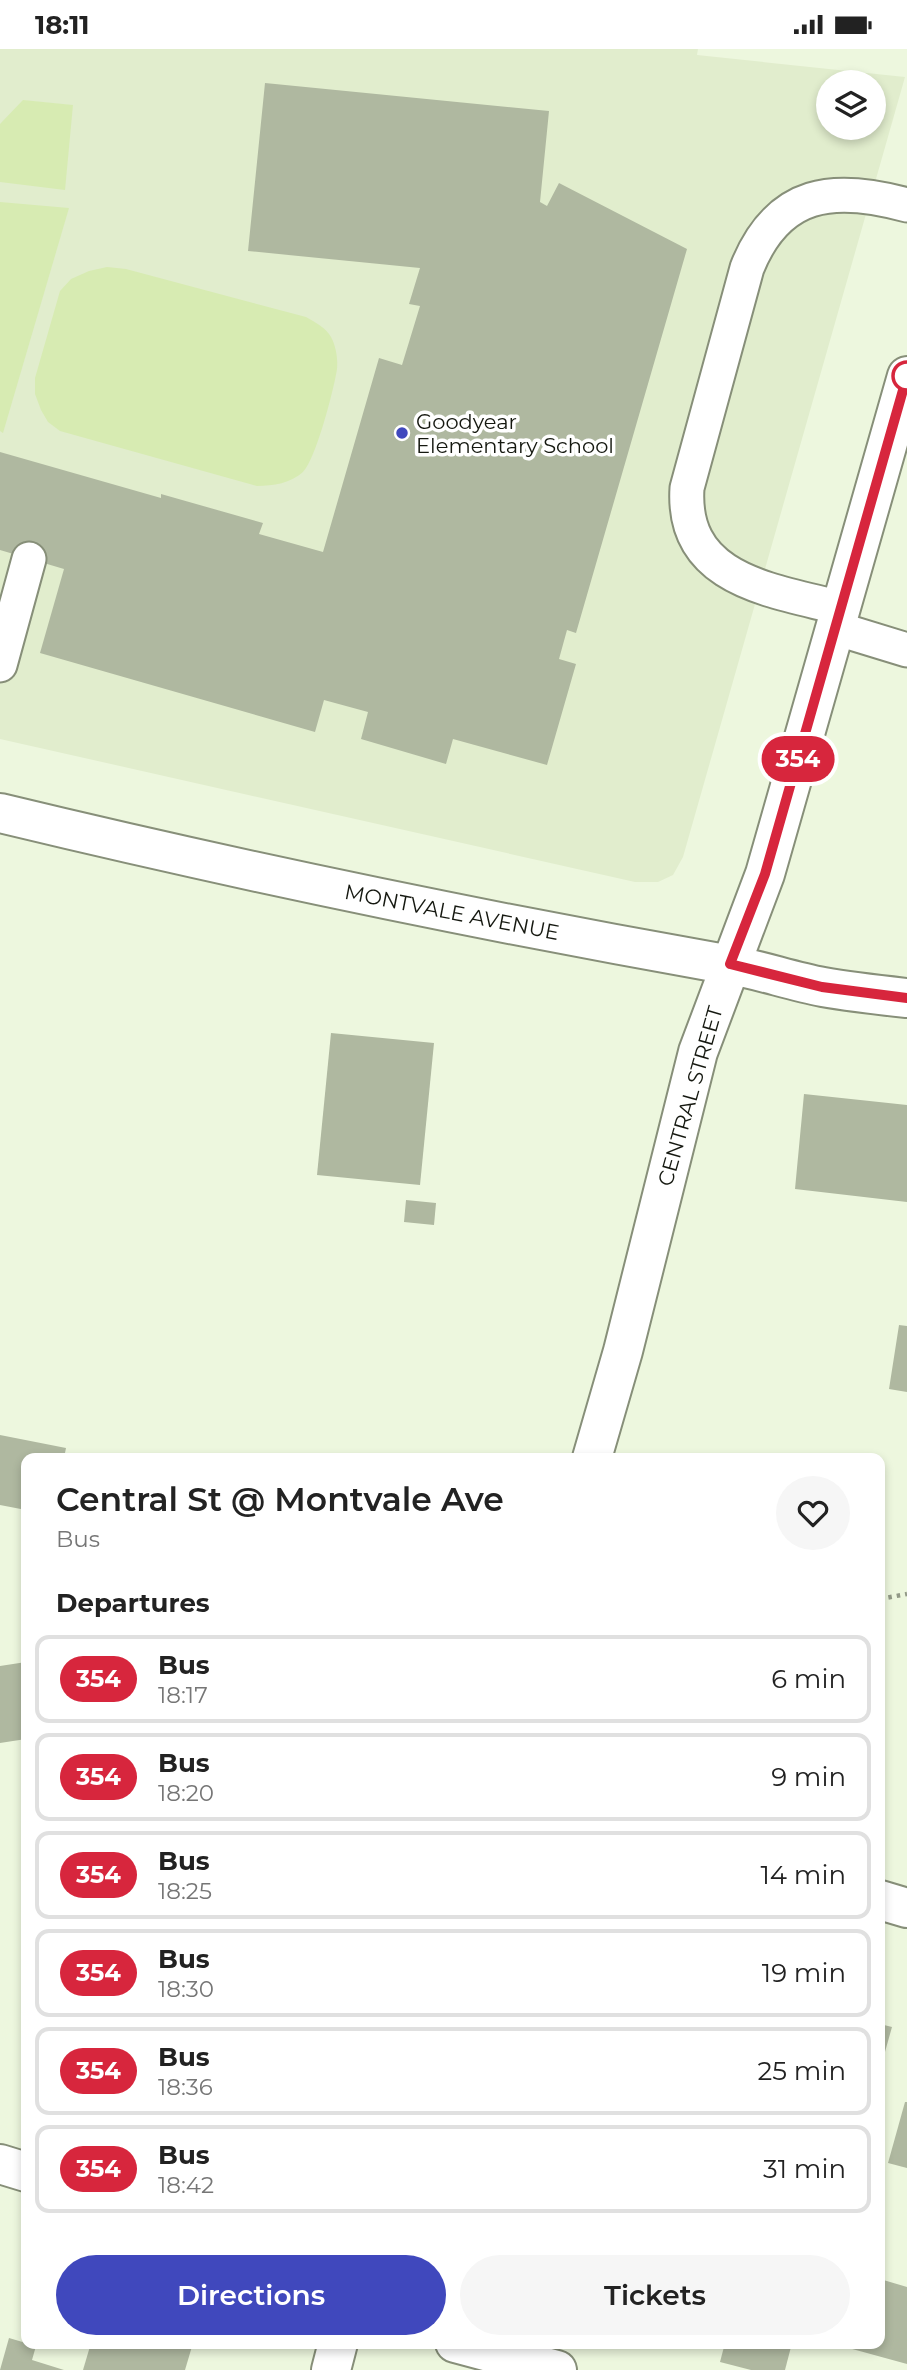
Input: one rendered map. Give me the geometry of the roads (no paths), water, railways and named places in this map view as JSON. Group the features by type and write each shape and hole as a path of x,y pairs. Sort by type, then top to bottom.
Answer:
{"street":[{"name":"CENTRAL STREET","path":"593,1453 623,1352 698,1052 765,874 907,376"},
{"name":"MONTVALE AVENUE","path":"0,813 135,846 312,883 630,947 730,964 822,987 907,998"},
{"path":"885,1901 907,1908"},
{"path":"0,2164 21,2170"},
{"path":"331,2370 336,2349"},
{"path":"477,2349 556,2370"}],"lane":[{"path":"907,205 879,197 832,194 807,201 784,214 765,233 747,268 687,488 686,511 702,550 726,573 838,618 907,650"},
{"path":"0,665 29,559"}],"place":[{"name":"Goodyear Elementary School","path":"402,433"}]}
